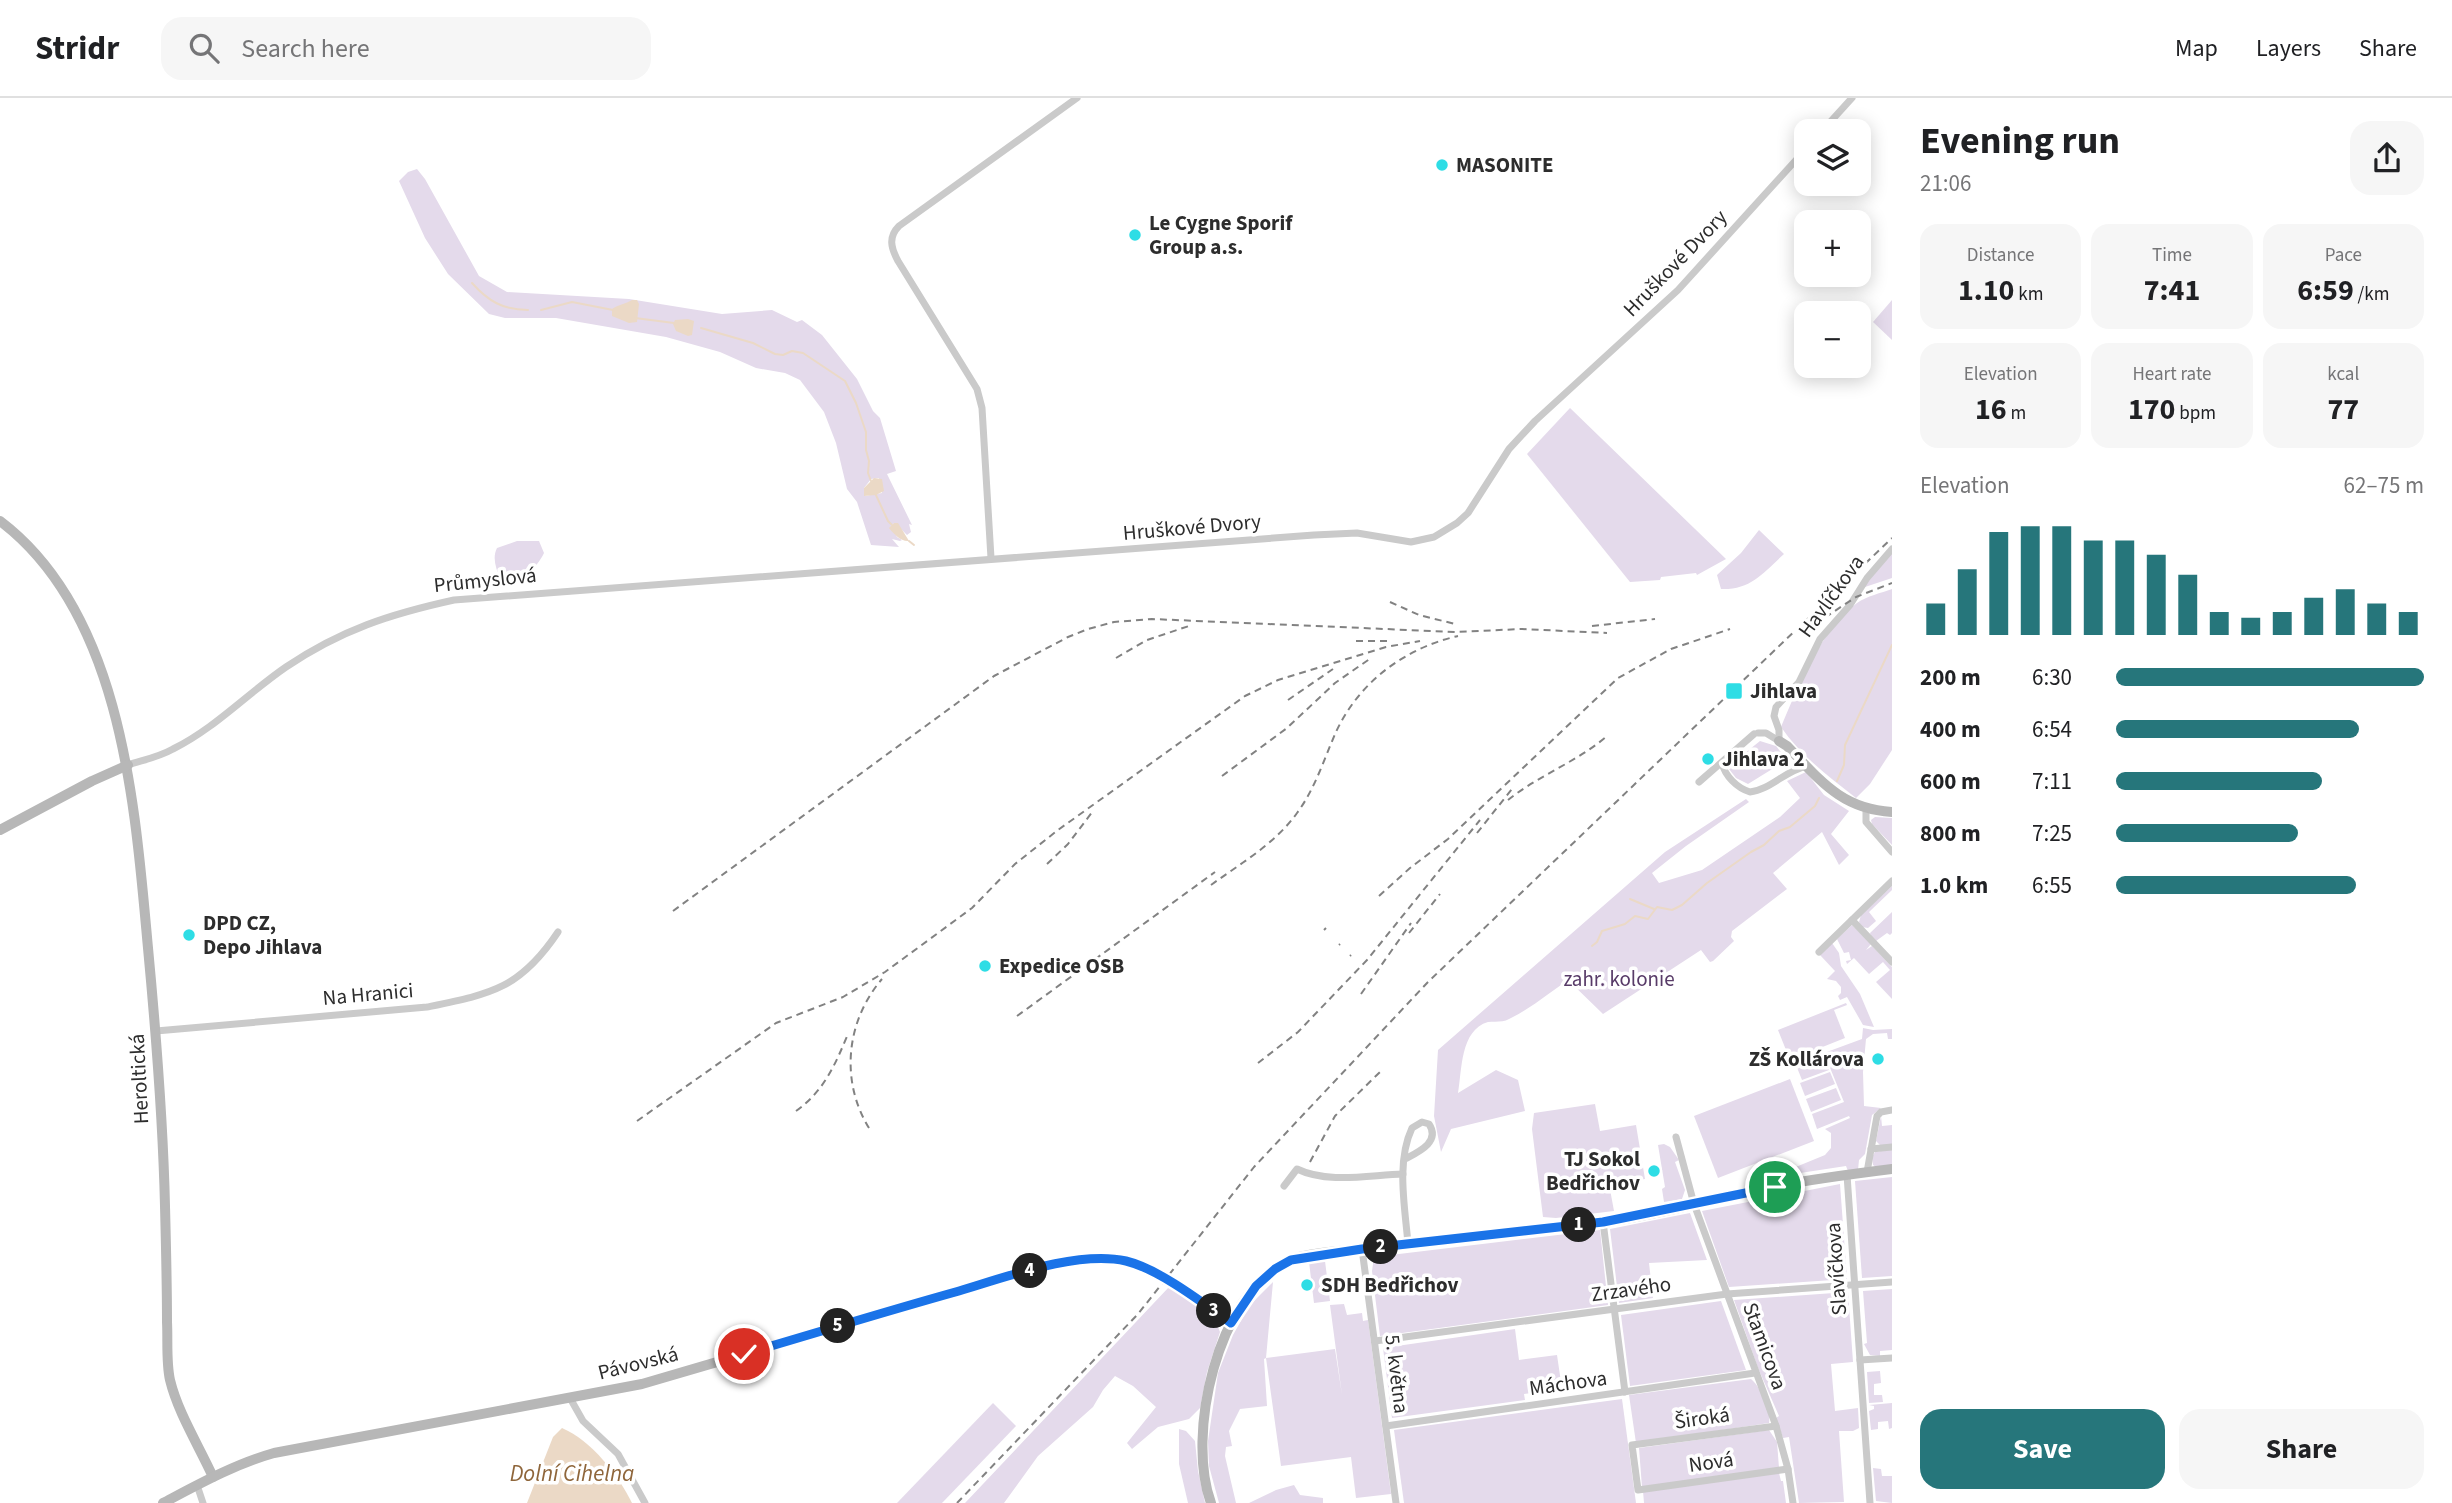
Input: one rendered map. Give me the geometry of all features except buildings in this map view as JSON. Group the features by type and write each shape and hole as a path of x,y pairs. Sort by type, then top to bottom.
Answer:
{"street":[{"path":"991,558 982,408 977,389 898,261 892,249 892,235 899,226 1077,98"},
{"path":"1833,119 1852,98"},
{"name":"Hruškové Dvory","path":"991,558 1339,533 1357,533 1411,542 1434,537 1464,517 1509,449 1535,421 1678,290 1794,162"},
{"name":"Heroltická","path":"0,521 30,548 57,580 80,619 102,675 128,765 156,1031 164,1174 168,1364 175,1396 213,1477"},
{"name":"Havlíčkova","path":"1779,741 1779,730 1774,716 1776,707 1799,682 1820,639 1850,606 1873,571 1892,549"},
{"name":"Průmyslová","path":"0,830 92,781 128,765 159,756 185,743 285,667 325,643 368,622 413,609 454,600 991,558"},
{"path":"1699,782 1756,734 1766,733 1779,741 1839,797 1866,809 1892,812"},
{"path":"1722,763 1726,774 1750,792 1764,788 1795,768 1807,766"},
{"path":"1866,809 1866,822 1892,852"},
{"path":"1819,952 1892,881"},
{"path":"1852,920 1892,962"},
{"name":"Na Hranici","path":"156,1031 427,1007 466,999 489,993 523,974 543,954 558,932"},
{"path":"1867,1172 1878,1114 1892,1110"},
{"path":"1405,1159 1420,1151 1430,1141 1432,1129 1429,1124 1422,1122 1412,1128 1405,1159 1403,1174 1408,1244"},
{"name":"Stamicova","path":"1676,1137 1693,1204 1776,1426 1788,1469 1793,1503"},
{"path":"1871,1149 1892,1147"},
{"path":"1284,1186 1297,1169 1325,1177 1403,1174"},
{"path":"1211,1503 1204,1476 1202,1427 1215,1364 1231,1323 1256,1286 1286,1261 1362,1249 1603,1222 1775,1187 1892,1169"},
{"name":"Slavíčkova","path":"1847,1175 1870,1503"},
{"path":"1603,1222 1625,1392"},
{"name":"5. května","path":"1362,1249 1396,1503"},
{"name":"Pávovská","path":"163,1503 213,1477 274,1453 665,1378 893,1310 1060,1264 1100,1257 1139,1265 1231,1323"},
{"name":"Zrzavého","path":"1375,1341 1727,1294 1892,1282"},
{"path":"1860,1360 1892,1358"},
{"name":"Máchova","path":"1386,1426 1755,1373"},
{"path":"570,1398 583,1421 618,1454 645,1503"},
{"name":"Široká","path":"1638,1490 1632,1445 1776,1426"},
{"name":"Nová","path":"1638,1490 1788,1469"},
{"path":"197,1485 203,1503"}],"green space":[{"path":"417,169 425,179 479,276 507,292 629,299 722,314 772,310 797,322 802,320 822,335 857,379 873,411 880,418 896,471 887,474 912,525 909,524 911,532 907,535 895,523 891,525 897,537 902,540 892,539 899,547 871,545 857,502 847,489 836,443 824,412 800,380 785,373 756,368 720,352 666,337 556,318 505,318 489,314 448,274 425,238 399,181 408,172","holes":["879,478 882,493 865,496 864,488 871,479"]},
{"path":"1892,300 1892,340 1873,322"},
{"path":"1570,408 1726,559 1697,575 1630,582 1527,454"},
{"path":"1759,530 1784,554 1749,583 1741,587 1721,589 1717,575 1741,553"},
{"path":"517,541 539,541 544,553 536,565 520,577 500,579 495,559 497,548"},
{"path":"1892,547 1892,578 1862,588"},
{"path":"1892,589 1892,750 1870,784 1856,798 1825,774 1781,727 1812,660 1832,628 1857,603"},
{"path":"1760,741 1776,746 1787,760 1748,784 1736,778 1729,769 1730,765"},
{"name":"zahr. kolonie","path":"1806,772 1824,795 1849,811 1831,834 1849,855 1839,865 1822,832 1773,873 1787,889 1732,931 1731,937 1734,941 1713,961 1710,962 1701,950 1603,1014 1568,980 1517,1015 1504,1021 1488,1022 1479,1026 1467,1042 1458,1093 1496,1070 1518,1080 1525,1111 1451,1129 1441,1152 1434,1116 1438,1050 1665,852 1746,799 1749,802 1652,873 1659,883 1702,870 1780,817 1800,798 1787,781"},
{"path":"1875,817 1892,818 1892,845 1872,824 1871,820"},
{"path":"1892,886 1892,890 1869,912 1876,921 1868,928 1862,927 1859,922 1861,915"},
{"path":"1892,912 1892,933 1887,933 1876,941 1870,933"},
{"path":"1852,925 1871,944 1866,950 1872,946 1892,967 1892,999 1876,982 1890,970 1883,962 1869,974 1854,958 1847,964 1846,961 1851,960 1849,952 1844,953 1837,939"},
{"path":"1832,943 1839,953 1841,966 1860,994 1874,1027 1863,1025 1847,997 1840,1000 1838,996 1841,987 1836,981 1827,979 1835,971 1820,955"},
{"path":"1846,1003 1847,1005 1834,1010 1845,1038 1790,1060 1778,1030"},
{"path":"1863,1028 1892,1029 1892,1039 1888,1039 1887,1033 1873,1034 1866,1039 1864,1106 1881,1108 1872,1115 1865,1154 1859,1160 1858,1170 1848,1171 1846,1166 1787,1175 1786,1171 1825,1155 1831,1148 1831,1133 1825,1129 1850,1118 1849,1116 1817,1129 1812,1114 1844,1102 1824,1053 1862,1039"},
{"path":"1822,1054 1829,1070 1802,1080 1796,1065"},
{"path":"1830,1072 1835,1084 1805,1096 1800,1083"},
{"path":"1790,1079 1814,1141 1718,1178 1694,1116"},
{"path":"1836,1088 1841,1100 1811,1112 1806,1099"},
{"path":"1595,1104 1600,1131 1636,1125 1645,1179 1609,1184 1614,1211 1543,1217 1532,1129 1534,1113"},
{"path":"1881,1116 1882,1126 1892,1125 1892,1146 1881,1146 1876,1141"},
{"path":"1658,1145 1670,1147 1679,1160 1675,1162 1685,1190 1682,1199 1664,1202 1662,1189 1665,1187"},
{"path":"1892,1149 1892,1166 1873,1165 1872,1157 1875,1152"},
{"path":"1892,1177 1892,1276 1862,1278 1855,1181"},
{"path":"1840,1184 1847,1279 1729,1287 1702,1211"},
{"path":"1690,1213 1707,1260 1649,1263 1653,1298 1619,1303 1610,1229"},
{"path":"1600,1230 1608,1305 1380,1336 1372,1271 1374,1257"},
{"path":"1325,1261 1330,1301 1314,1303 1309,1262"},
{"path":"1273,1282 1266,1358 1267,1406 1240,1409 1229,1431 1232,1446 1226,1447 1225,1456 1236,1503 1219,1503 1209,1466 1208,1441 1218,1373 1233,1335 1250,1305"},
{"path":"1169,1287 1214,1317 1220,1332 1207,1372 1200,1408 1189,1419 1158,1427 1132,1449 1127,1443 1156,1407 1133,1386 1115,1376 1093,1407 1038,1456 1004,1503 965,1503"},
{"path":"1892,1289 1892,1350 1880,1351 1880,1356 1870,1355 1864,1344 1867,1343 1863,1291"},
{"path":"1848,1292 1853,1362 1831,1364 1835,1411 1858,1408 1859,1428 1839,1431 1844,1502 1799,1503 1789,1437 1783,1438 1776,1418 1779,1416 1758,1368 1734,1300"},
{"path":"1721,1301 1746,1370 1630,1386 1621,1315"},
{"path":"1344,1304 1347,1315 1362,1313 1363,1321 1368,1320 1391,1494 1356,1498 1351,1457 1281,1466 1266,1358 1335,1349 1342,1395 1330,1305"},
{"path":"1515,1329 1519,1360 1557,1355 1562,1389 1524,1394 1525,1400 1392,1418 1383,1348"},
{"path":"1880,1371 1881,1383 1874,1384 1874,1395 1882,1395 1883,1402 1869,1403 1867,1372"},
{"path":"1751,1379 1764,1400 1769,1423 1636,1443 1629,1395"},
{"path":"1622,1399 1636,1503 1404,1503 1394,1430"},
{"path":"993,1403 1016,1426 942,1503 897,1503"},
{"path":"1892,1403 1892,1428 1889,1429 1888,1421 1878,1422 1878,1429 1871,1430 1869,1411 1874,1409 1874,1406 1869,1405"},
{"path":"1179,1429 1186,1431 1195,1441 1205,1503 1188,1503 1179,1464"},
{"path":"1769,1430 1777,1442 1779,1468 1642,1487 1639,1448"},
{"path":"1873,1468 1881,1469 1882,1476 1892,1476 1892,1503 1876,1501"},
{"path":"1779,1473 1786,1503 1644,1503 1643,1491"},
{"path":"1294,1485 1300,1495 1323,1498 1323,1503 1249,1503 1276,1490"}],"water":[{"path":"637,300 639,304 637,322 629,323 612,316 612,309"},
{"path":"675,320 694,321 692,335 688,336 676,331 673,324"},
{"path":"874,478 882,479 884,491 864,496 864,488"},
{"path":"898,523 909,541 900,539 889,528"},
{"name":"Dolní Cihelna","path":"562,1428 594,1450 619,1481 632,1503 527,1503 553,1437"}],"waterway":[{"path":"472,283 497,303 528,310"},
{"path":"541,310 572,302 613,310"},
{"path":"635,318 674,323"},
{"path":"701,328 753,343 775,354 783,355 792,351 803,353 845,381 866,432 868,473 871,481"},
{"path":"875,493 892,525"},
{"path":"909,541 914,545"},
{"path":"1837,781 1844,765 1845,745 1892,645"},
{"path":"1592,946 1602,931 1625,924 1635,916 1648,919 1657,907 1672,910 1682,905 1707,883 1764,845 1779,831 1790,827 1815,806 1819,798"},
{"path":"1630,899 1654,909"}],"railway":[{"path":"957,1503 1138,1314 1254,1167 1428,982 1892,538"},
{"path":"1815,624 1856,597 1892,583"},
{"path":"1390,602 1419,615 1455,624"},
{"path":"673,911 994,676 1088,629 1114,622 1152,619 1455,632 1522,629 1607,633"},
{"path":"1592,626 1655,619"},
{"path":"1116,658 1147,640 1189,626"},
{"path":"1379,896 1448,839 1618,678 1671,649 1730,629"},
{"path":"1211,885 1268,844 1297,813 1314,784 1346,714 1371,683 1402,658 1458,636"},
{"path":"1356,641 1389,641"},
{"path":"637,1121 776,1023 843,997 885,972 972,908 1015,864 1058,830 1245,696 1278,680 1386,647 1420,641"},
{"path":"1222,776 1287,728 1335,683 1371,658"},
{"path":"1288,700 1333,669"},
{"path":"1508,800 1607,736"},
{"path":"1477,833 1512,789"},
{"path":"1047,864 1068,844 1093,811"},
{"path":"1258,1063 1298,1032 1367,960 1480,820"},
{"path":"1017,1016 1215,872"},
{"path":"1409,933 1440,894"},
{"path":"1361,994 1411,923"},
{"path":"869,1128 854,1091 851,1052 861,1013 882,979"},
{"path":"796,1111 821,1086 848,1034"},
{"path":"1310,1162 1335,1116 1381,1071"}],"place":[{"name":"MASONITE","path":"1442,165"},
{"name":"Le Cygne Sporif Group a.s.","path":"1135,235"},
{"name":"Jihlava","path":"1734,691"},
{"name":"Jihlava 2","path":"1708,759"},
{"name":"DPD CZ, Depo Jihlava","path":"189,935"},
{"name":"Expedice OSB","path":"985,966"},
{"name":"ZŠ Kollárova","path":"1878,1059"},
{"name":"TJ Sokol Bedřichov","path":"1654,1171"},
{"name":"SDH Bedřichov","path":"1307,1285"}],"route":[{"path":"744,1354 1003,1278 1100,1257 1139,1265 1231,1323 1256,1286 1286,1261 1362,1249 1603,1222 1775,1187"}]}
